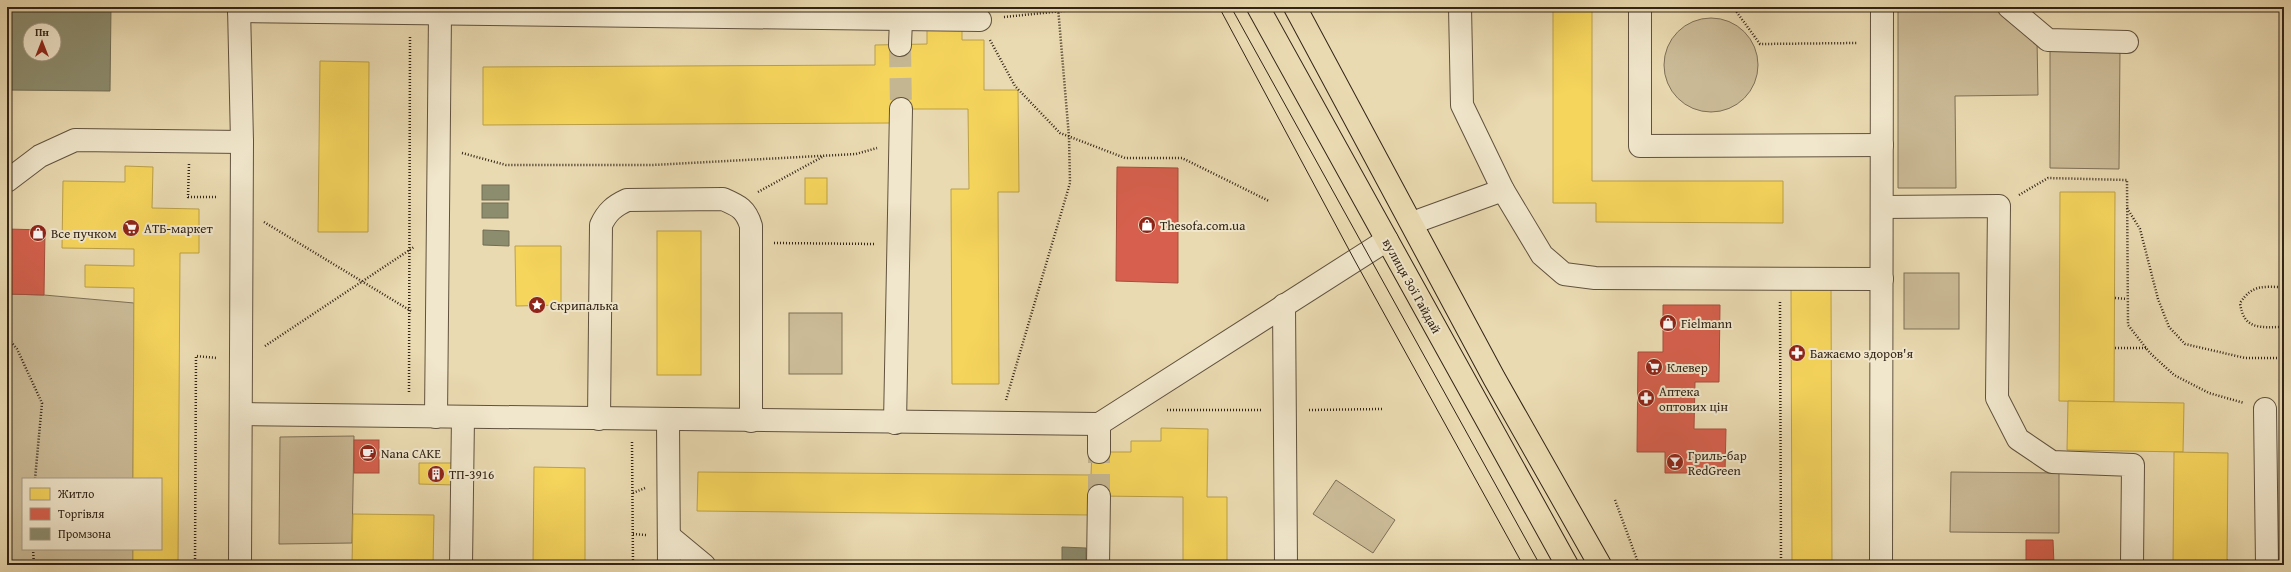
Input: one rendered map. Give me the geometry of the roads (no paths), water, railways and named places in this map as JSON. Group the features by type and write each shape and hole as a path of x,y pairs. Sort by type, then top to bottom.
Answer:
{"main road":[{"name":"вулиця Зої Гайдай","path":"1258,7 1567,565"},
{"path":"1295,7 1494,378 1600,565"}],"street":[{"path":"1460,7 1462,105 1503,190 1542,256 1564,274 1595,278 1780,280 1882,279"},
{"path":"1640,7 1640,146 1882,145"},
{"path":"1881,565 1882,7"},
{"path":"2010,7 2048,40 2127,42"},
{"path":"240,565 242,414 242,142 239,9 379,10 410,13 524,11 980,20"},
{"path":"436,417 440,13"},
{"path":"900,45 901,19"},
{"path":"895,423 901,109"},
{"path":"7,181 40,156 75,140 242,142"},
{"path":"1412,223 1503,190"},
{"path":"599,419 601,225 606,215 615,206 627,200 723,199 736,204 747,213 752,226 751,421"},
{"path":"1882,207 1999,206 1997,398 2018,439 2052,462 2133,465 2132,565"},
{"path":"242,414 895,423 1099,424 1387,240"},
{"path":"1284,305 1286,565"},
{"path":"2266,409 2266,565"},
{"path":"461,565 463,417"},
{"path":"668,420 669,565"},
{"path":"1099,424 1099,452"},
{"path":"1098,565 1099,496"},
{"path":"669,536 704,565"}],"tunnel":[{"path":"900,45 901,109"},
{"path":"1099,452 1099,496"}],"tram line":[{"path":"1219,7 1355,261 1523,565"},
{"path":"1231,7 1540,565"}],"place":[{"name":"Thesofa.com.ua","path":"1147,225"},
{"name":"АТБ-маркет","path":"131,228"},
{"name":"Все пучком","path":"38,233"},
{"name":"Скрипалька","path":"537,305"},
{"name":"Fielmann","path":"1668,323"},
{"name":"Бажаємо здоров'я","path":"1797,353"},
{"name":"Клевер","path":"1654,367"},
{"name":"Аптека оптових цін","path":"1646,398"},
{"name":"Nana CAKE","path":"368,453"},
{"name":"Гриль-бар RedGreen","path":"1675,462"},
{"name":"ТП-3916","path":"436,474"}]}
